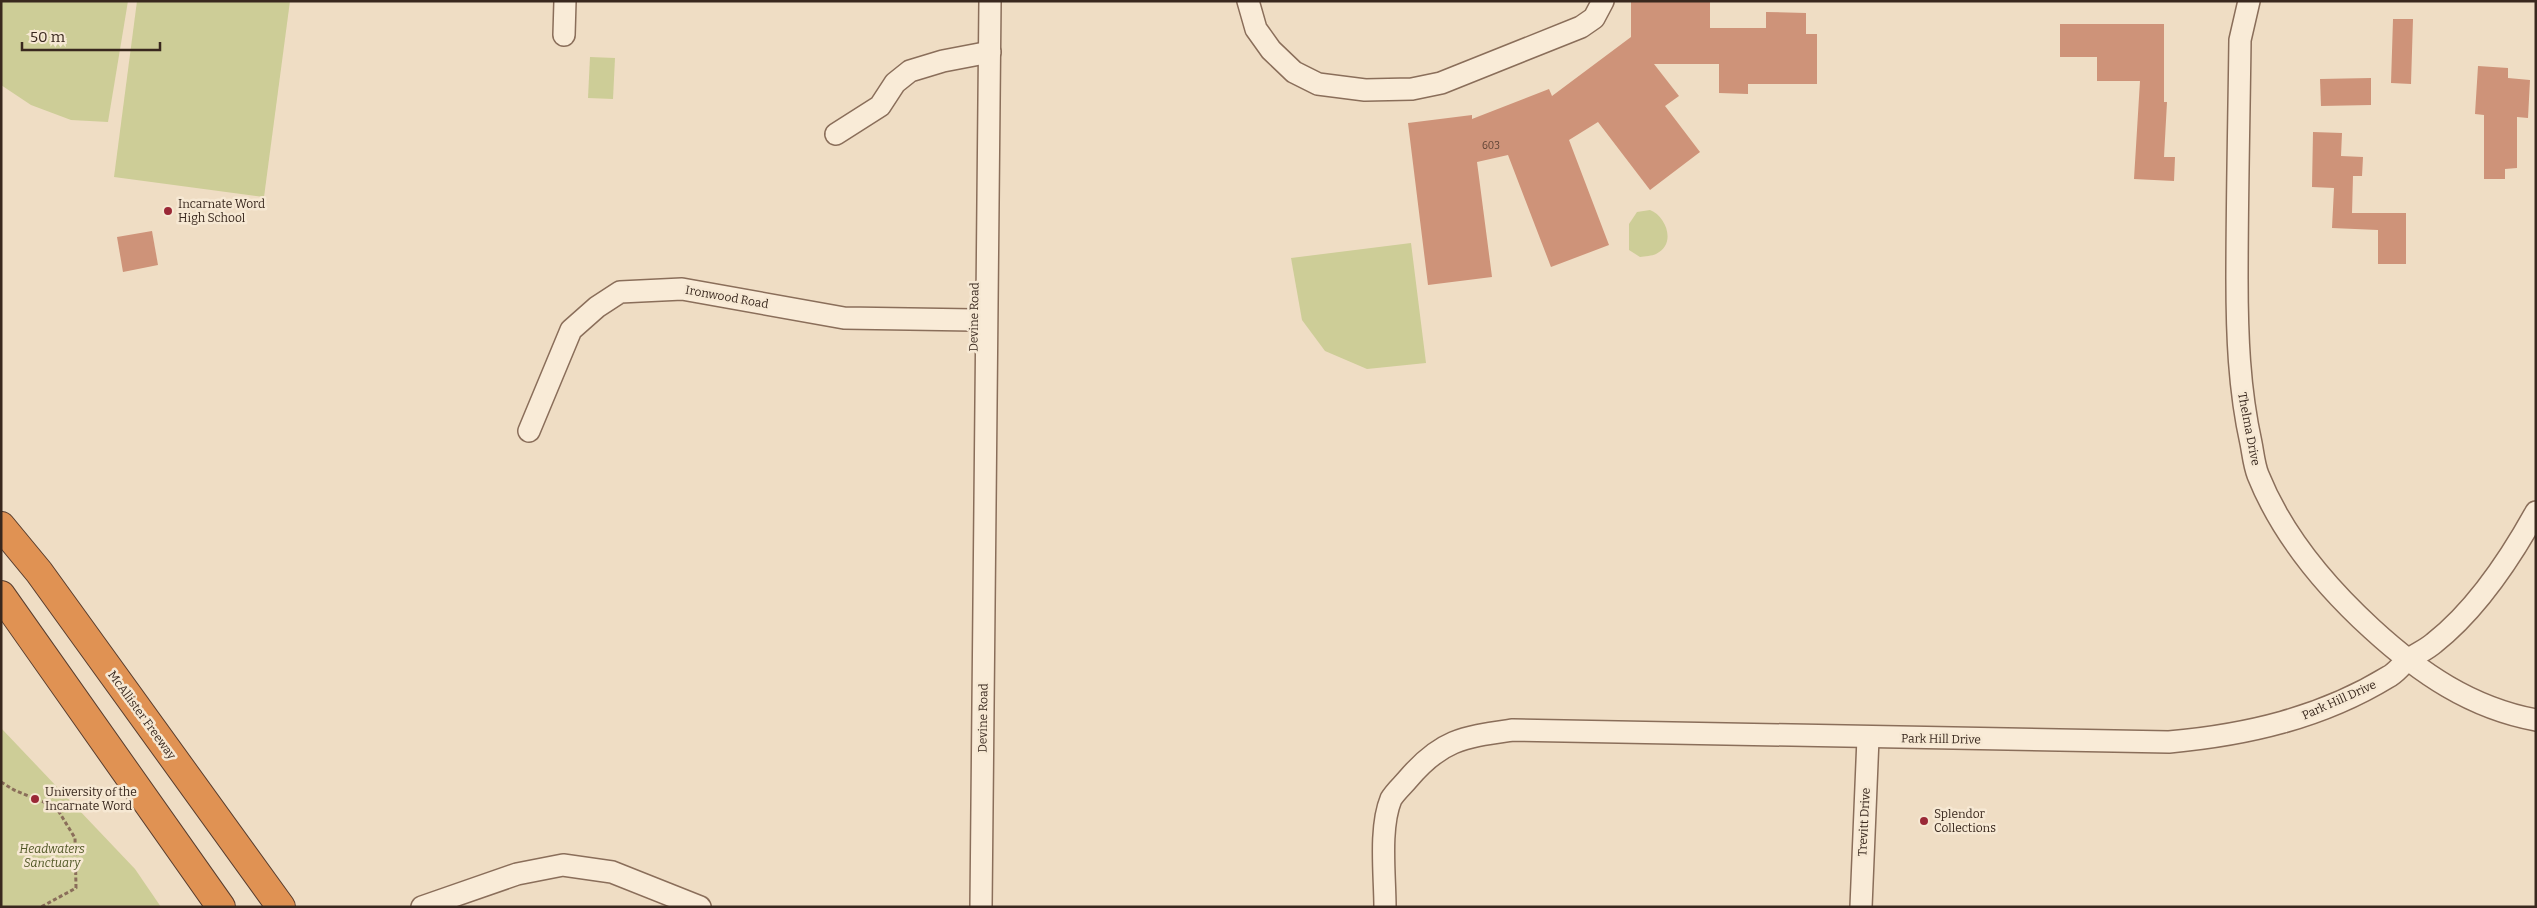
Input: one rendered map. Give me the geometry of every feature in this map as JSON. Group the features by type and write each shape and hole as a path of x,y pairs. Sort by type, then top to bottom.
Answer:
{"highway":[{"name":"McAllister Freeway","path":"1,526 39,572 281,907"},
{"path":"5,600 221,907"}],"street":[{"path":"564,35 565,1"},
{"name":"Devine Road","path":"982,907 990,1"},
{"path":"1248,1 1256,29 1271,50 1294,72 1318,84 1365,90 1412,89 1441,83 1580,27 1594,18 1603,1"},
{"name":"Thelma Drive","path":"2249,1 2240,40 2237,326 2242,405 2258,474 2283,526 2323,580 2357,616 2406,661 2448,688 2508,715 2536,720"},
{"path":"836,134 880,106 903,75 943,61 990,52"},
{"name":"Devine Road","path":"985,529 971,487 975,226 988,195"},
{"name":"Ironwood Road","path":"529,431 571,330 597,307 620,292 682,289 844,318 974,320"},
{"name":"Park Hill Drive","path":"1385,907 1386,828 1392,799 1414,772 1439,748 1469,736 1512,730 2168,742 2217,738 2264,729 2311,714 2356,695 2390,676 2406,661 2434,644 2469,608 2500,569 2536,512"},
{"name":"Trevitt Drive","path":"1861,907 1868,738"},
{"path":"422,907 518,874 563,865 612,872 700,907"}],"path":[{"path":"1,782 14,790 56,808 75,838 76,888 41,907"}],"green space":[{"path":"1,1 128,1 108,122 71,120 31,105 1,85"},
{"path":"137,1 290,1 264,197 114,177"},
{"path":"590,57 615,58 613,99 588,98"},
{"path":"1650,210 1661,218 1668,237 1666,244 1656,254 1640,257 1629,250 1629,224 1637,212"},
{"path":"1411,243 1426,363 1367,369 1325,351 1302,320 1291,258"},
{"name":"Headwaters Sanctuary","path":"1,728 135,869 161,907 1,907"}],"building":[{"path":"1631,1 1710,1 1710,28 1766,28 1766,12 1806,13 1806,34 1817,34 1817,84 1748,84 1748,94 1719,93 1719,64 1654,64 1679,96 1665,106 1700,152 1650,190 1598,122 1569,140 1609,245 1551,267 1508,155 1477,162 1492,277 1428,285 1408,123 1472,115 1472,119 1549,89 1552,96 1631,37"},
{"path":"2393,19 2413,19 2411,84 2391,83"},
{"path":"2060,24 2164,24 2164,102 2167,102 2164,157 2175,157 2174,181 2134,179 2140,81 2097,81 2097,57 2060,57"},
{"path":"2478,66 2508,68 2508,78 2530,80 2528,118 2517,117 2517,168 2505,169 2505,179 2484,179 2484,115 2475,114"},
{"path":"2371,78 2371,105 2321,106 2320,79"},
{"path":"2313,132 2342,133 2341,156 2363,157 2362,176 2353,176 2352,213 2406,213 2406,264 2378,264 2378,230 2332,228 2334,188 2312,187"},
{"path":"152,231 158,265 123,272 117,237"}],"place":[{"name":"Incarnate Word High School","path":"168,211"},
{"name":"University of the Incarnate Word","path":"35,799"},
{"name":"Splendor Collections","path":"1924,821"}]}
